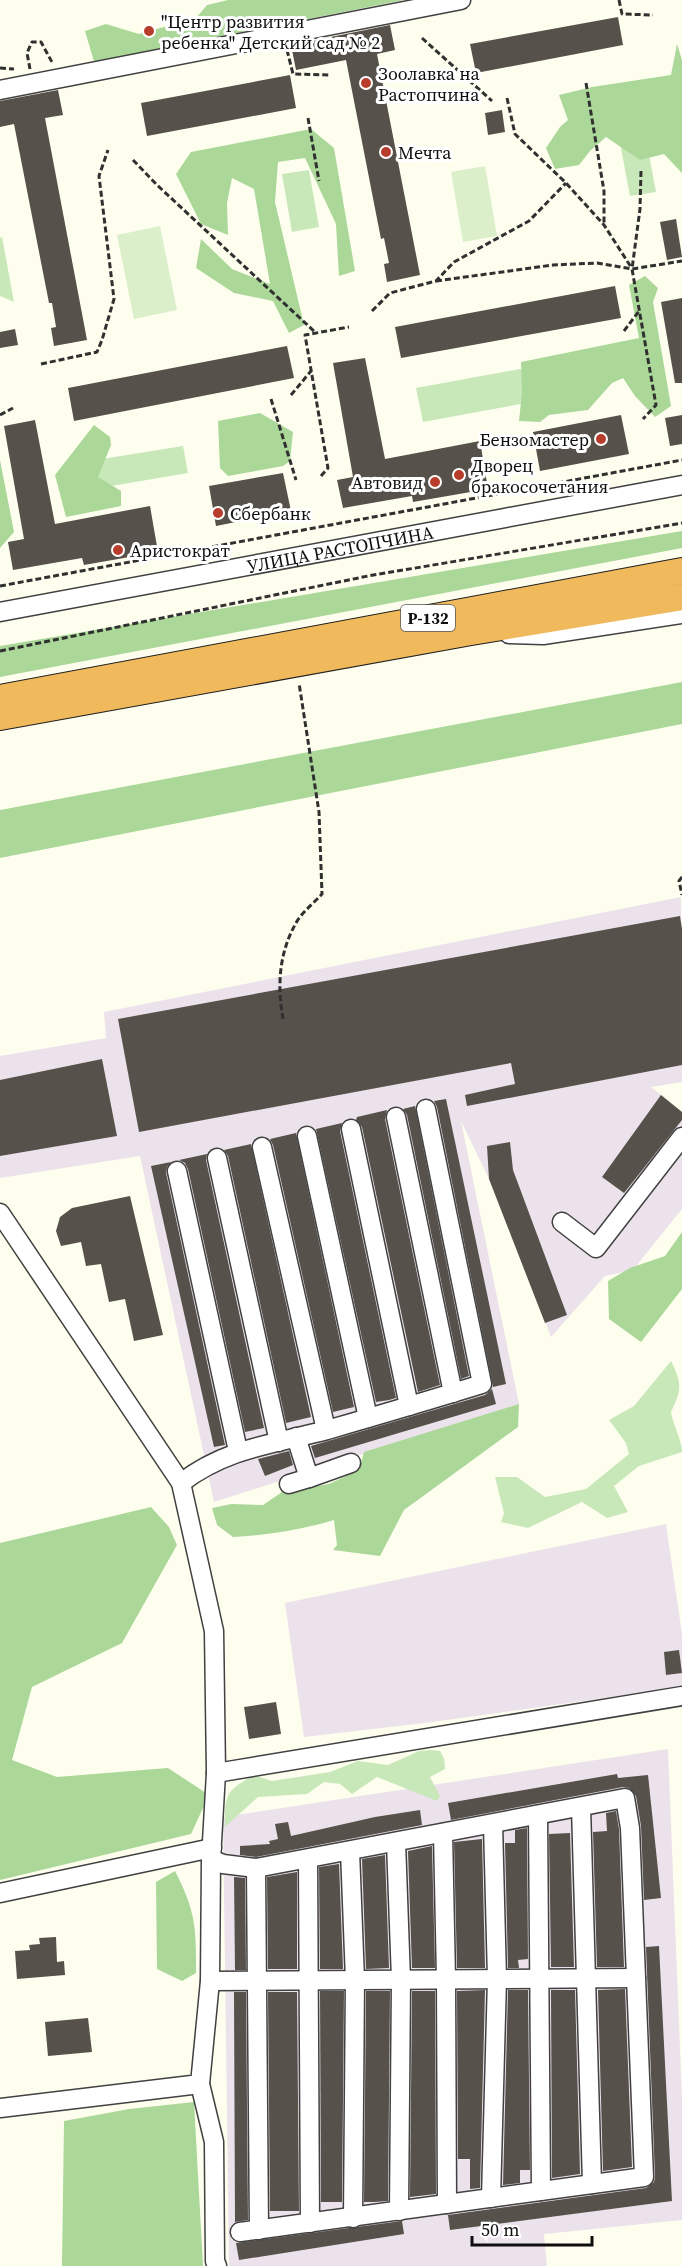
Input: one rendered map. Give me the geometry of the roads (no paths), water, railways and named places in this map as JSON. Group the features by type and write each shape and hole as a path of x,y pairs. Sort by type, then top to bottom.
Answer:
{"highway":[{"name":"Р-132","path":"0,698 678,576"},
{"name":"Р-132","path":"0,717 471,632 682,609"}],"street":[{"path":"0,90 461,0"},
{"name":"УЛИЦА РАСТОПЧИНА","path":"0,612 682,485"},
{"path":"181,1483 200,1469 238,1451 326,1430 482,1384 426,1109"},
{"path":"396,1117 453,1393"},
{"path":"351,1129 410,1406"},
{"path":"307,1136 368,1418"},
{"path":"562,1222 596,1248 682,1137"},
{"path":"262,1147 326,1430"},
{"path":"217,1158 288,1440 309,1478"},
{"path":"177,1171 238,1451"},
{"path":"0,1213 181,1483 214,1631 216,1773 210,1981 200,2084 214,2142 214,2260 217,2266"},
{"path":"289,1484 351,1463"},
{"path":"216,1773 682,1696"},
{"path":"212,1854 224,1864 256,1869 625,1798 630,1828 644,2177 240,2232"},
{"path":"581,1807 592,2184"},
{"path":"538,1815 541,2191"},
{"path":"491,2198 497,1979 493,1824"},
{"path":"443,1833 447,2204"},
{"path":"396,1842 401,1980 399,2211"},
{"path":"350,1851 355,1980 353,2218"},
{"path":"0,1893 212,1854"},
{"path":"308,1859 310,2223"},
{"path":"256,1869 259,2230"},
{"path":"210,1981 636,1978"},
{"path":"0,2108 141,2089 200,2084"}],"place":[{"name":"\"Центр развития ребенка\" Детский сад № 2","path":"149,31"},
{"name":"Зоолавка на Растопчина","path":"366,83"},
{"name":"Мечта","path":"386,152"},
{"name":"Бензомастер","path":"601,439"},
{"name":"Дворец бракосочетания","path":"459,475"},
{"name":"Автовид","path":"435,482"},
{"name":"Сбербанк","path":"218,513"},
{"name":"Аристократ","path":"118,550"}]}
